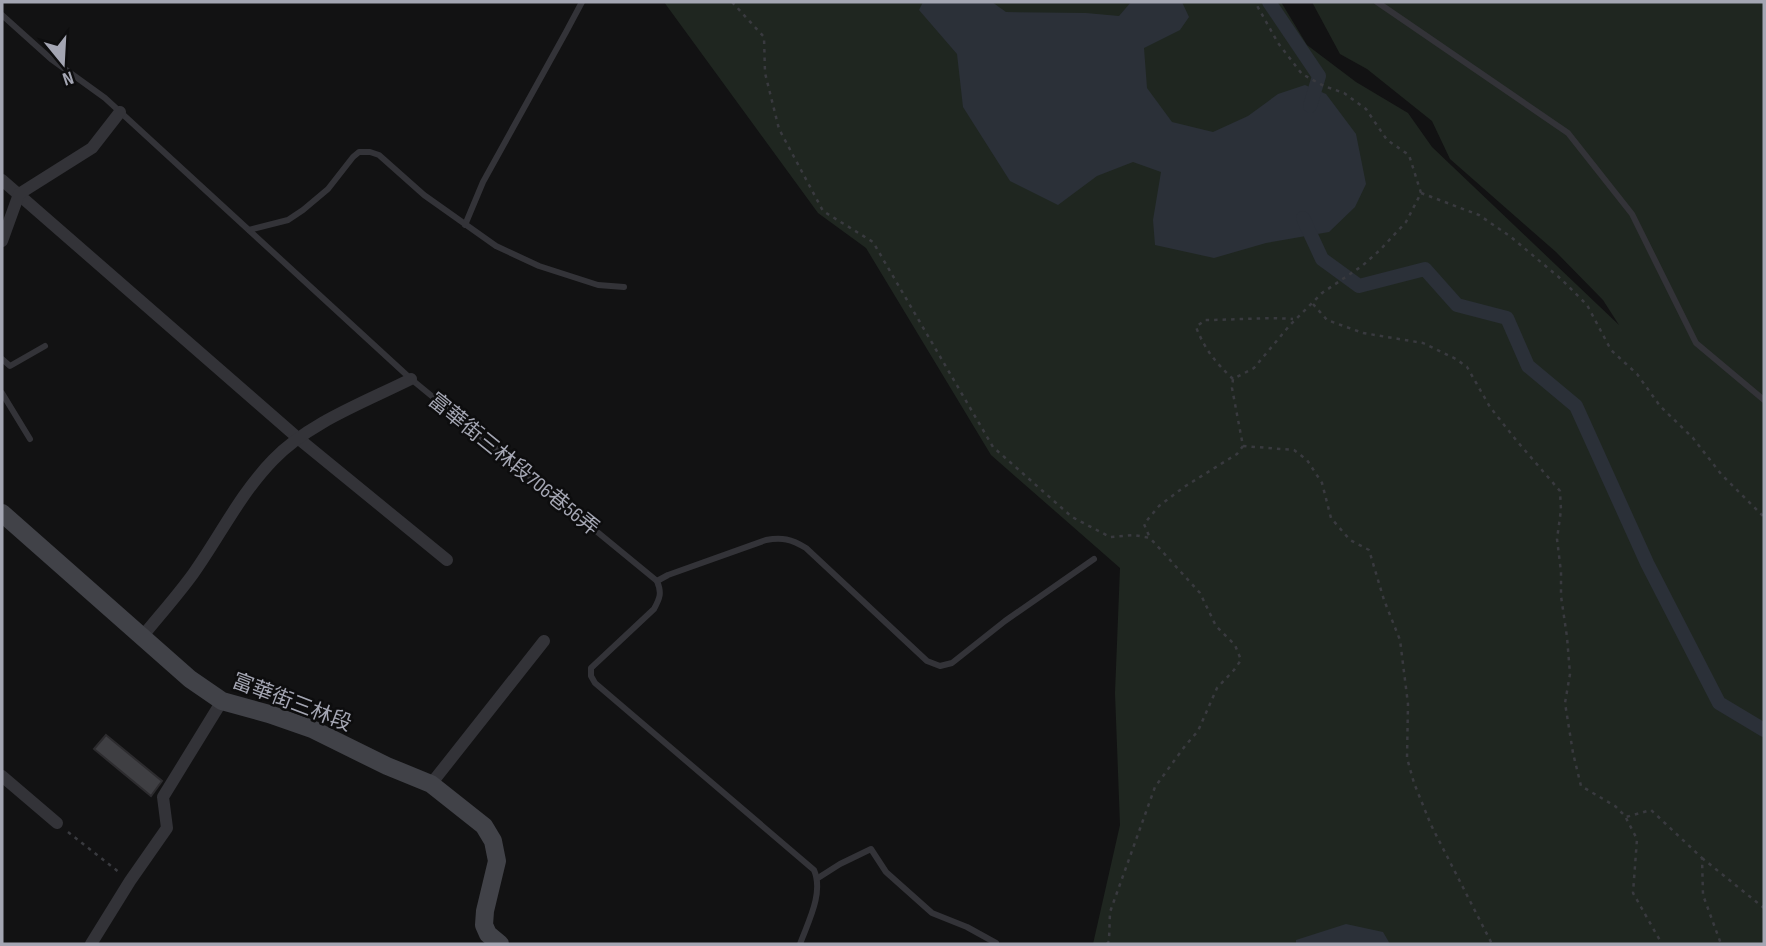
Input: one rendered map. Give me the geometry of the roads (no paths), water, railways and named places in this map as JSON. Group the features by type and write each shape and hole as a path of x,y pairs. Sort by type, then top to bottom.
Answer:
{"street":[{"path":"2,241 19,194 92,148 120,113"},
{"path":"2,180 299,439 447,560"},
{"path":"142,637 193,574 237,504 273,460 325,422 411,379"},
{"name":"富華街三林段","path":"2,513 190,679 222,701 312,729 430,784 484,826 493,841 497,861 484,925 500,944"},
{"path":"430,784 544,640"},
{"path":"91,944 167,828 163,797 222,701"},
{"path":"2,776 57,823"}],"lane":[{"path":"465,225 483,182 582,2"},
{"path":"1377,2 1567,133 1632,214 1696,343 1764,400"},
{"name":"富華街三林段706巷56弄","path":"2,15 51,58 105,98 411,379 657,581"},
{"path":"249,230 288,220 296,215 328,189 359,152 370,152 379,155 424,195 496,246 539,266 598,285 624,287"},
{"path":"2,359 10,366 45,346"},
{"path":"2,393 30,439"},
{"path":"800,944 817,893 818,878 814,870 591,676 591,668 654,609 660,598 657,581 766,540 779,537 792,540 806,548 927,661 940,666 952,663 1005,621 1094,559"},
{"path":"818,878 871,849 886,872 932,913 967,927 996,943"}],"waterway":[{"path":"1269,2 1319,76 1310,106"},
{"path":"1303,218 1322,259 1359,286 1425,269 1457,305 1507,318 1528,366 1576,406 1647,563 1719,703 1764,730"}]}
